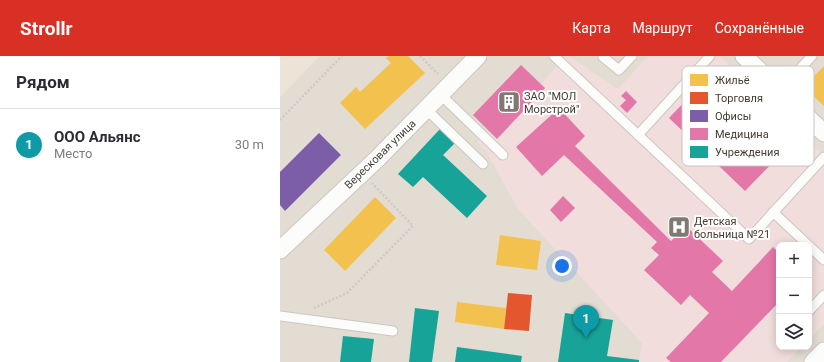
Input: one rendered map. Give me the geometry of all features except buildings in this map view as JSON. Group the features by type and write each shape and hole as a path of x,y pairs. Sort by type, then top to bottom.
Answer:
{"street":[{"name":"Вересковая улица","path":"280,250 362,173 478,56"},
{"path":"744,56 755,66"},
{"path":"814,123 824,133"},
{"path":"813,362 824,350"}],"lane":[{"path":"554,56 749,239 824,156"},
{"path":"603,57 619,70 632,56"},
{"path":"803,66 812,56"},
{"path":"701,66 709,57"},
{"path":"638,135 682,87"},
{"path":"445,90 503,155"},
{"path":"426,109 483,164"},
{"path":"773,212 806,242"},
{"path":"812,248 824,260"},
{"path":"812,309 824,295"},
{"path":"280,316 393,331"}],"path":[{"path":"280,120 342,56"},
{"path":"420,56 445,90"},
{"path":"709,57 718,66"},
{"path":"814,161 817,164"},
{"path":"294,318 347,293 413,226 362,173"}],"shaded area":[{"path":"280,56 824,56 824,362 280,362"},
{"path":"280,56 320,56 280,97"},
{"name":"Детская больница №21","path":"566,56 569,56 618,89 648,56 720,56 730,66 682,66 682,166 814,166 814,146 824,156 824,324 812,336 812,242 776,242 776,350 799,350 787,362 639,362 642,343 518,209 486,151 477,142 489,131 497,139 545,88 541,84"}],"place":[{"name":"ЗАО \"МОЛ Морстрой\"","path":"509,102"},
{"name":"Детская больница №21","path":"679,227"},
{"name":"ООО Альянс","path":"586,338"}]}
